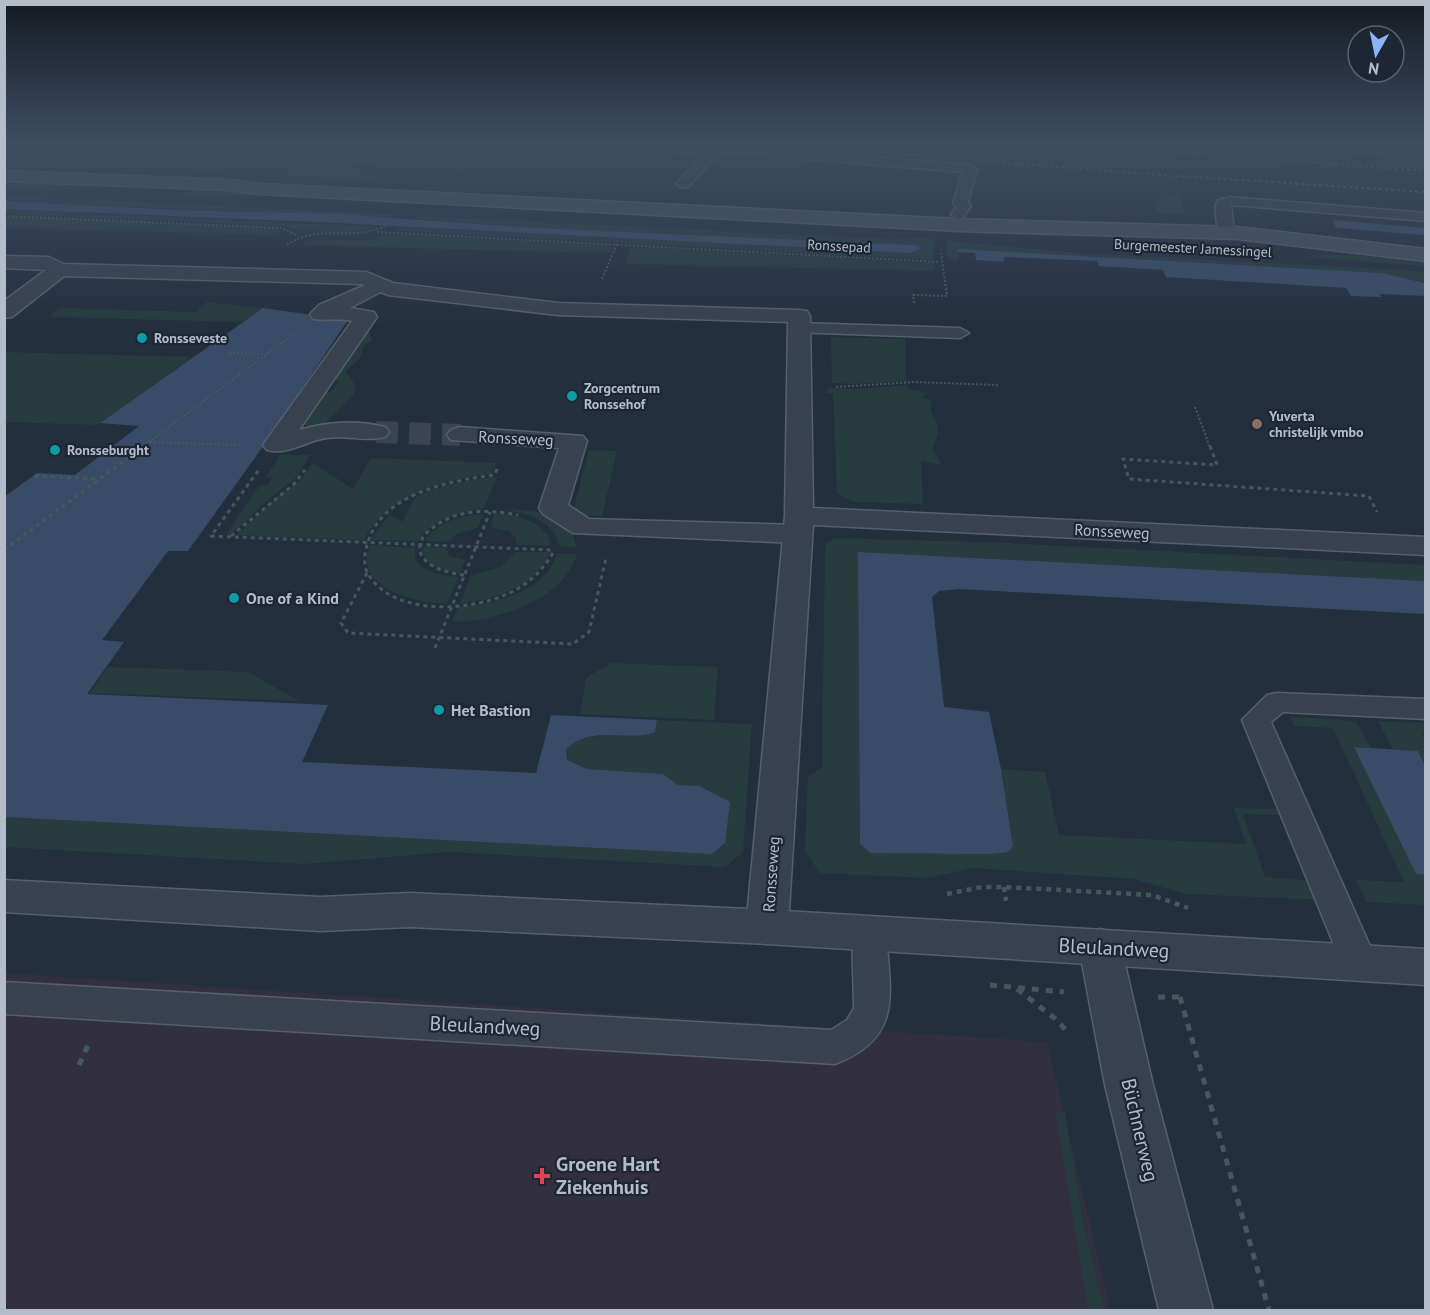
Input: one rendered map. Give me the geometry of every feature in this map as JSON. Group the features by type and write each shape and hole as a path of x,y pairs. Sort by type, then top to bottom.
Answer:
{"main road":[{"name":"Burgemeester Jamessingel","path":"377,203 943,232 1232,239 1425,255"},
{"name":"Burgemeester Jamessingel","path":"539,203 959,225 1106,236"}],"street":[{"path":"4,262 49,263 59,270 366,278 379,285 413,292 558,309 799,316 799,328"},
{"path":"4,312 59,270"},
{"path":"322,313 379,285"},
{"path":"270,445 366,317 322,313"},
{"name":"Ronsseweg","path":"768,927 799,525 799,328"},
{"path":"270,445 330,430 376,432"},
{"name":"Ronsseweg","path":"460,435 574,441 553,508 583,527 610,540 799,525 1425,546"},
{"name":"Bleulandweg","path":"4,896 320,914 410,910 768,927 1425,967"},
{"name":"Büchnerweg","path":"1100,947 1129,1085 1186,1311"}],"lane":[{"path":"959,210 961,203"},
{"path":"1223,203 1232,239"},
{"path":"1259,203 1425,217"},
{"path":"799,328 942,339 960,333"},
{"path":"1359,962 1256,720 1277,702 1425,709"},
{"name":"Bleulandweg","path":"4,998 835,1047 860,1032 872,1009 869,933"}],"path":[{"name":"Ronssepad","path":"4,216 282,228 298,236 357,235 378,231 940,262"},
{"path":"915,310 913,295 947,296 940,262 943,232"},
{"path":"4,550 322,313"},
{"path":"229,353 266,354"},
{"path":"799,383 838,387 915,382 997,385 998,388"},
{"path":"1195,407 1218,465 1123,459 1129,479 1368,496 1394,544"},
{"path":"231,537 250,523 270,500 299,479 330,430"},
{"path":"510,438 494,475 446,484 415,496 388,513 374,528 367,542 364,558 367,573 377,586 392,595 421,604 452,605 484,602 516,591 540,574 550,562 555,550 554,542"},
{"path":"149,442 270,445"},
{"path":"270,445 211,536 555,550 610,540 589,632 573,644 348,633 341,623 367,573"},
{"path":"35,476 99,479"},
{"path":"464,575 444,574 428,567 419,554 420,544 427,533 454,517 491,512 522,515"},
{"path":"435,648 491,512"},
{"path":"1180,997 1269,1311"}],"shaded area":[{"name":"Groene Hart Ziekenhuis","path":"4,973 1047,1042 1110,1310 5,1310"}],"green space":[{"path":"58,203 163,203 393,214 388,218"},
{"path":"1154,203 1181,203 1186,215 1158,213"},
{"path":"5,209 375,227 355,232 330,233 285,226 5,214"},
{"path":"5,216 259,227 281,230 278,235 5,228"},
{"path":"417,216 889,239 934,238 934,260 396,231 397,228 420,228 909,253 914,245 536,228 412,218"},
{"path":"387,234 607,245 614,248 609,252 596,253 301,245 308,240 372,240"},
{"path":"947,241 1077,253 1403,270 1425,272 1426,283 1382,273 959,249 958,260 947,259"},
{"path":"630,247 934,263 934,271 626,264"},
{"path":"1350,255 1424,261 1425,266 1301,256"},
{"path":"206,302 263,308 242,322 48,317 59,308 196,312"},
{"path":"368,327 372,340 364,346 361,357 346,371 356,387 354,395 322,426 302,425 324,392 331,392 339,381 332,380"},
{"path":"831,337 905,339 906,381 832,383"},
{"path":"6,352 192,357 97,425 5,422"},
{"path":"908,385 908,389 929,393 921,397 931,400 931,410 938,426 933,448 941,461 939,465 921,461 923,504 854,502 837,493 833,393 827,393 828,388 857,389"},
{"path":"589,450 617,451 602,516 572,515"},
{"path":"280,455 310,455 296,478 270,498 232,534 226,534 260,485 267,485 273,478 266,477"},
{"path":"371,458 496,463 491,474 436,485 402,501 374,524 364,540 237,535 277,497 299,482 313,463 353,489"},
{"path":"497,477 484,508 439,522 424,533 418,541 370,540 390,514 403,522 412,502 420,495 453,484"},
{"path":"505,509 550,515 567,526 573,535 576,547 559,546 552,530 546,524 531,516"},
{"path":"495,513 512,515 530,521 544,531 551,546 516,545 516,539 509,531 490,527"},
{"path":"484,514 478,528 456,534 447,542 425,541 443,524 467,516"},
{"path":"835,538 1008,543 1425,565 1425,581 858,552 860,844 869,853 1013,846 1001,769 1045,772 1059,835 1246,844 1234,808 1277,809 1279,815 1243,814 1265,877 1317,881 1326,900 1185,894 1135,879 973,868 927,878 820,873 805,851 808,777 822,767 825,547 826,543"},
{"path":"370,545 416,548 415,556 422,567 436,573 458,577 447,604 420,601 391,591 379,583 370,573 367,560"},
{"path":"424,547 446,548 449,556 465,560 460,573 440,569 427,561 423,553"},
{"path":"515,552 550,552 544,564 535,574 512,590 486,599 460,603 471,575 501,567"},
{"path":"557,553 577,554 570,570 543,596 507,613 488,618 452,622 458,607 502,599 530,587 542,578"},
{"path":"611,663 718,667 714,720 580,714 586,678"},
{"path":"108,667 248,672 299,701 90,693"},
{"path":"1290,717 1356,721 1371,748 1355,747 1416,874 1425,875 1425,905 1366,902 1357,880 1404,882 1333,728 1294,726"},
{"path":"657,720 752,724 743,852 725,867 449,852 304,864 5,847 4,817 712,854 699,786 678,785 663,774 587,769 566,760 566,750 584,738 655,732"},
{"path":"1378,721 1425,723 1425,732 1422,732 1425,739 1425,766 1418,751 1393,750"},
{"path":"1055,1112 1065,1112 1083,1223 1104,1310 1088,1310"}],"water":[{"path":"5,203 50,203 177,210 335,214 536,228 914,245 922,248 909,253 319,222 5,209"},
{"path":"1333,220 1425,228 1425,235 1336,228"},
{"path":"958,249 1382,273 1425,283 1425,296 1380,294 1382,297 1351,296 1346,288 1166,277 1163,270 1099,266 1097,261 1004,257 1004,262 976,260 975,253 958,252"},
{"path":"263,308 348,320 264,445 188,551 168,551 102,640 124,642 87,694 328,705 302,762 536,773 551,715 657,720 655,732 644,735 597,736 575,742 566,750 567,760 587,769 663,774 678,785 699,786 730,802 725,843 712,854 5,817 4,497 37,473 75,475 139,426 100,423"},
{"path":"858,552 1425,581 1425,614 959,589 939,591 932,597 944,707 989,712 1013,846 1008,852 989,854 870,853 860,844"},
{"path":"1354,747 1418,751 1425,766 1425,875 1416,874"}],"tunnel":[{"path":"376,432 460,435"}],"place":[{"name":"Ronsseveste","path":"142,338"},
{"name":"Zorgcentrum Ronssehof","path":"572,396"},
{"name":"Yuverta christelijk vmbo","path":"1257,424"},
{"name":"Ronsseburght","path":"55,450"},
{"name":"One of a Kind","path":"234,598"},
{"name":"Het Bastion","path":"439,710"},
{"name":"Groene Hart Ziekenhuis","path":"542,1176"}]}
